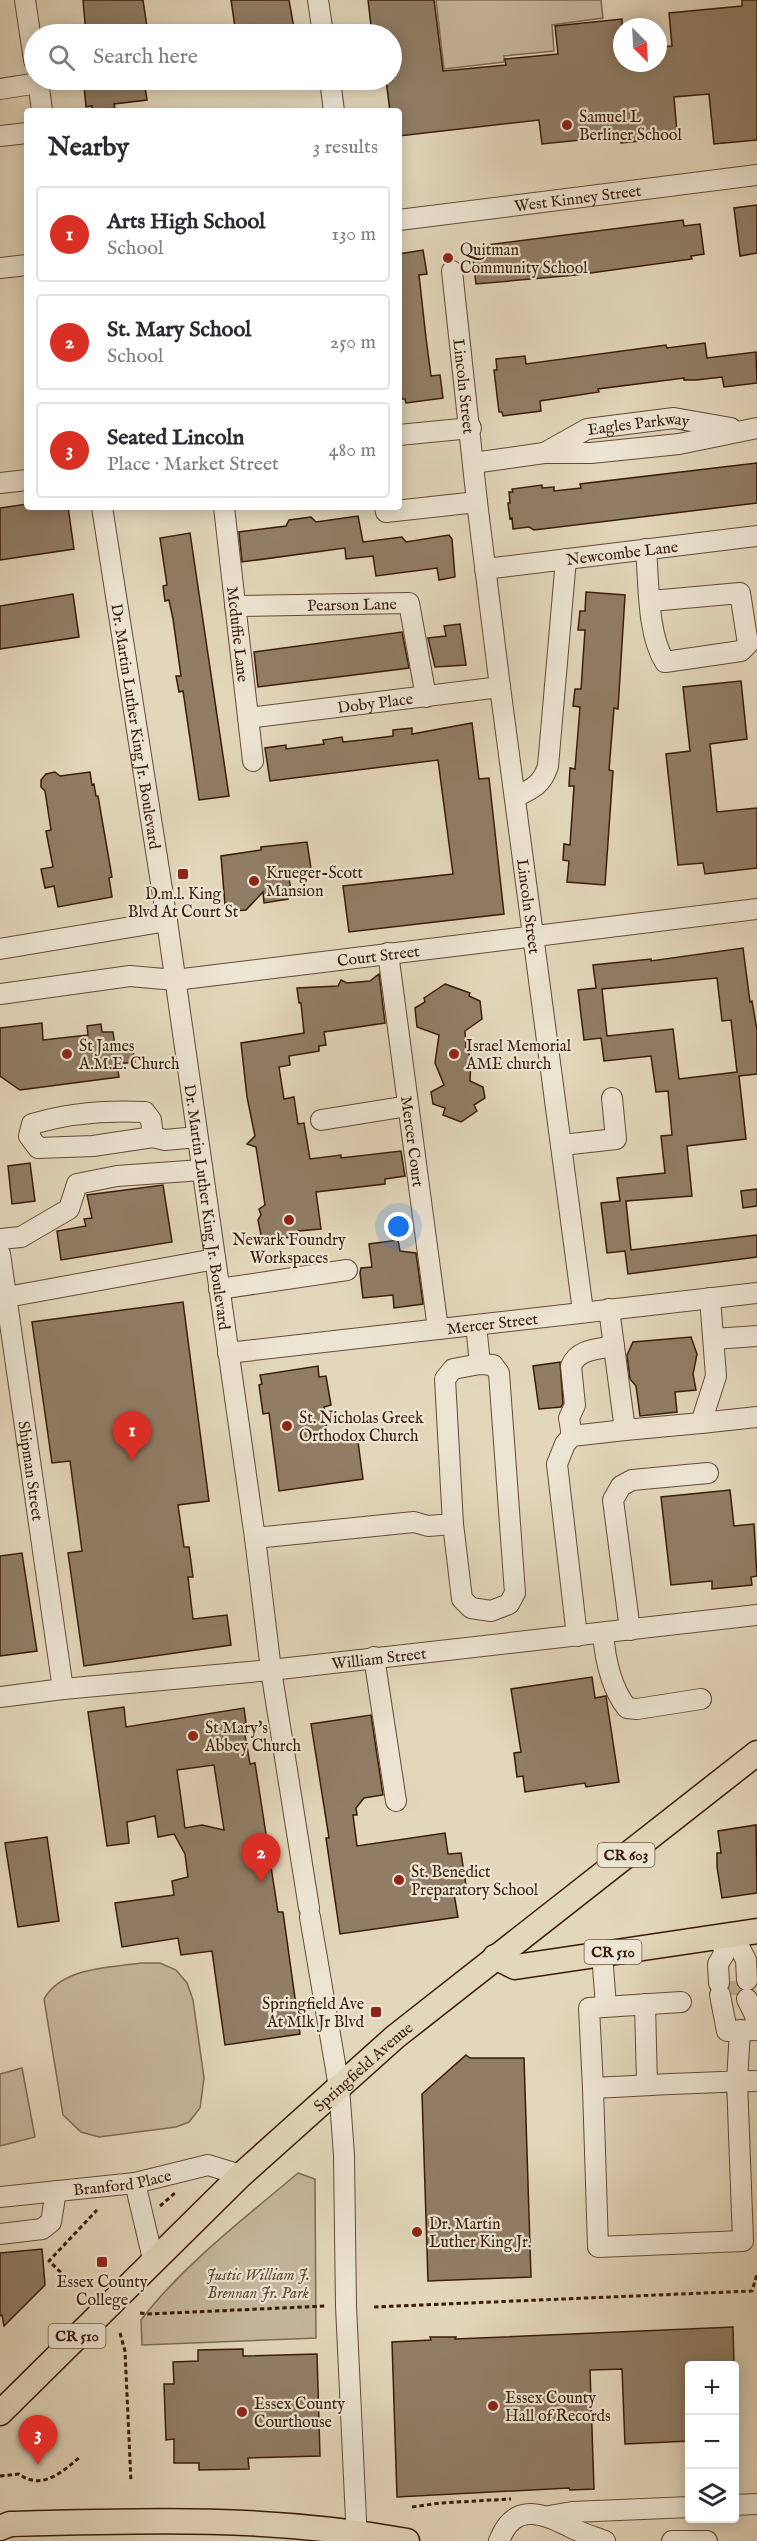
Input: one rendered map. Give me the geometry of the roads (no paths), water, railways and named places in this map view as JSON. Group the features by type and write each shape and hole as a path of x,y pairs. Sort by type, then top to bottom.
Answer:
{"main road":[{"name":"Springfield Avenue","path":"0,2413 153,2259 241,2175 395,2037 757,1753"},
{"name":"CR 510","path":"495,1957 515,1966 602,1954 726,1942 757,1931"},
{"path":"3,2528 244,2521 357,2537 407,2541"}],"street":[{"path":"25,0 29,24"},
{"path":"318,0 322,24"},
{"path":"0,89 24,84"},
{"path":"39,90 42,108"},
{"path":"331,90 334,108"},
{"path":"0,136 24,133"},
{"name":"West Kinney Street","path":"402,220 757,175"},
{"path":"0,268 24,265"},
{"name":"Lincoln Street","path":"453,271 477,502 500,687 535,935 583,1311"},
{"name":"Eagles Parkway","path":"473,463 544,453 587,429 674,418 748,429"},
{"path":"402,435 471,428"},
{"path":"0,483 24,480"},
{"path":"386,510 386,512 477,502"},
{"name":"Dr. Martin Luther King Jr. Boulevard","path":"105,510 167,921 255,1538 271,1670 339,2087 344,2155 346,2306 357,2537"},
{"name":"Mcduffie Lane","path":"224,510 253,761"},
{"name":"Newcombe Lane","path":"486,569 757,536"},
{"path":"646,549 651,602 656,648 665,662 741,651 748,644 740,593 651,602"},
{"path":"515,796 536,788 544,779 548,766 566,559"},
{"name":"Pearson Lane","path":"235,606 409,603 426,697"},
{"name":"Doby Place","path":"248,718 500,687"},
{"name":"Court Street","path":"0,994 130,976 175,980 757,909"},
{"path":"0,949 167,921"},
{"name":"Mercer Court","path":"388,953 438,1329"},
{"path":"562,1145 616,1139 612,1098"},
{"path":"321,1120 408,1106"},
{"path":"153,1137 151,1120 145,1112 122,1111 58,1116 32,1124 29,1136 38,1148 62,1149 153,1137 165,1140 197,1137"},
{"path":"0,1239 21,1238 69,1209 77,1184 117,1176 202,1170"},
{"name":"Shipman Street","path":"0,1254 63,1689"},
{"path":"7,1297 215,1259"},
{"path":"219,1289 347,1270"},
{"name":"Mercer Street","path":"228,1353 757,1293"},
{"path":"701,1423 716,1376 710,1298"},
{"path":"609,1309 625,1430"},
{"path":"476,1325 480,1364"},
{"path":"714,1339 757,1335"},
{"path":"572,1436 569,1418 575,1404 571,1366 587,1351 614,1346"},
{"path":"480,1364 493,1365 499,1373 515,1593 509,1604 491,1611 471,1608 462,1599 453,1524 445,1379 453,1369 480,1364"},
{"path":"577,1636 556,1464 565,1444 572,1436 757,1417"},
{"path":"630,1630 613,1500 621,1485 632,1480 708,1473"},
{"path":"255,1538 414,1522 428,1526 453,1524"},
{"path":"491,1611 494,1644"},
{"name":"William Street","path":"0,1697 271,1670 757,1615"},
{"path":"603,1633 605,1654 618,1697 627,1708 638,1709 701,1699"},
{"path":"374,1657 396,1801"},
{"path":"681,2002 589,2008 598,2247 743,2241 737,2081 740,2007 746,1960 726,1942 718,1964 740,2007"},
{"path":"602,1954 606,2006"},
{"path":"645,2004 647,2085"},
{"path":"593,2088 757,2081"},
{"name":"Branford Place","path":"0,2197 135,2183 208,2165 241,2175"},
{"path":"135,2183 153,2259"},
{"path":"0,2234 42,2229 51,2222 56,2191"},
{"path":"739,2505 757,2504"},
{"path":"499,2541 507,2524 521,2516 685,2507"},
{"path":"549,2516 605,2541"},
{"path":"672,2541 707,2541"}],"tunnel":[{"path":"732,1981 732,1995"}],"place":[{"name":"Samuel L Berliner School","path":"567,125"},
{"name":"Quitman Community School","path":"448,258"},
{"name":"D.m.l. King Blvd At Court St","path":"183,874"},
{"name":"Krueger-Scott Mansion","path":"254,881"},
{"name":"St James A.M.E. Church","path":"67,1054"},
{"name":"Israel Memorial AME church","path":"454,1054"},
{"name":"Newark Foundry Workspaces","path":"289,1220"},
{"name":"St. Nicholas Greek Orthodox Church","path":"287,1426"},
{"name":"Arts High School","path":"132,1461"},
{"name":"St Mary's Abbey Church","path":"193,1736"},
{"name":"St. Benedict Preparatory School","path":"399,1880"},
{"name":"St. Mary School","path":"261,1883"},
{"name":"Springfield Ave At Mlk Jr Blvd","path":"376,2012"},
{"name":"Dr. Martin Luther King Jr.","path":"417,2232"},
{"name":"Essex County College","path":"102,2262"},
{"name":"Essex County Hall of Records","path":"493,2406"},
{"name":"Essex County Courthouse","path":"242,2412"},
{"name":"Seated Lincoln","path":"38,2465"}],"park label":[{"name":"Justic William J. Brennan Jr. Park","path":"258,2283"}]}
